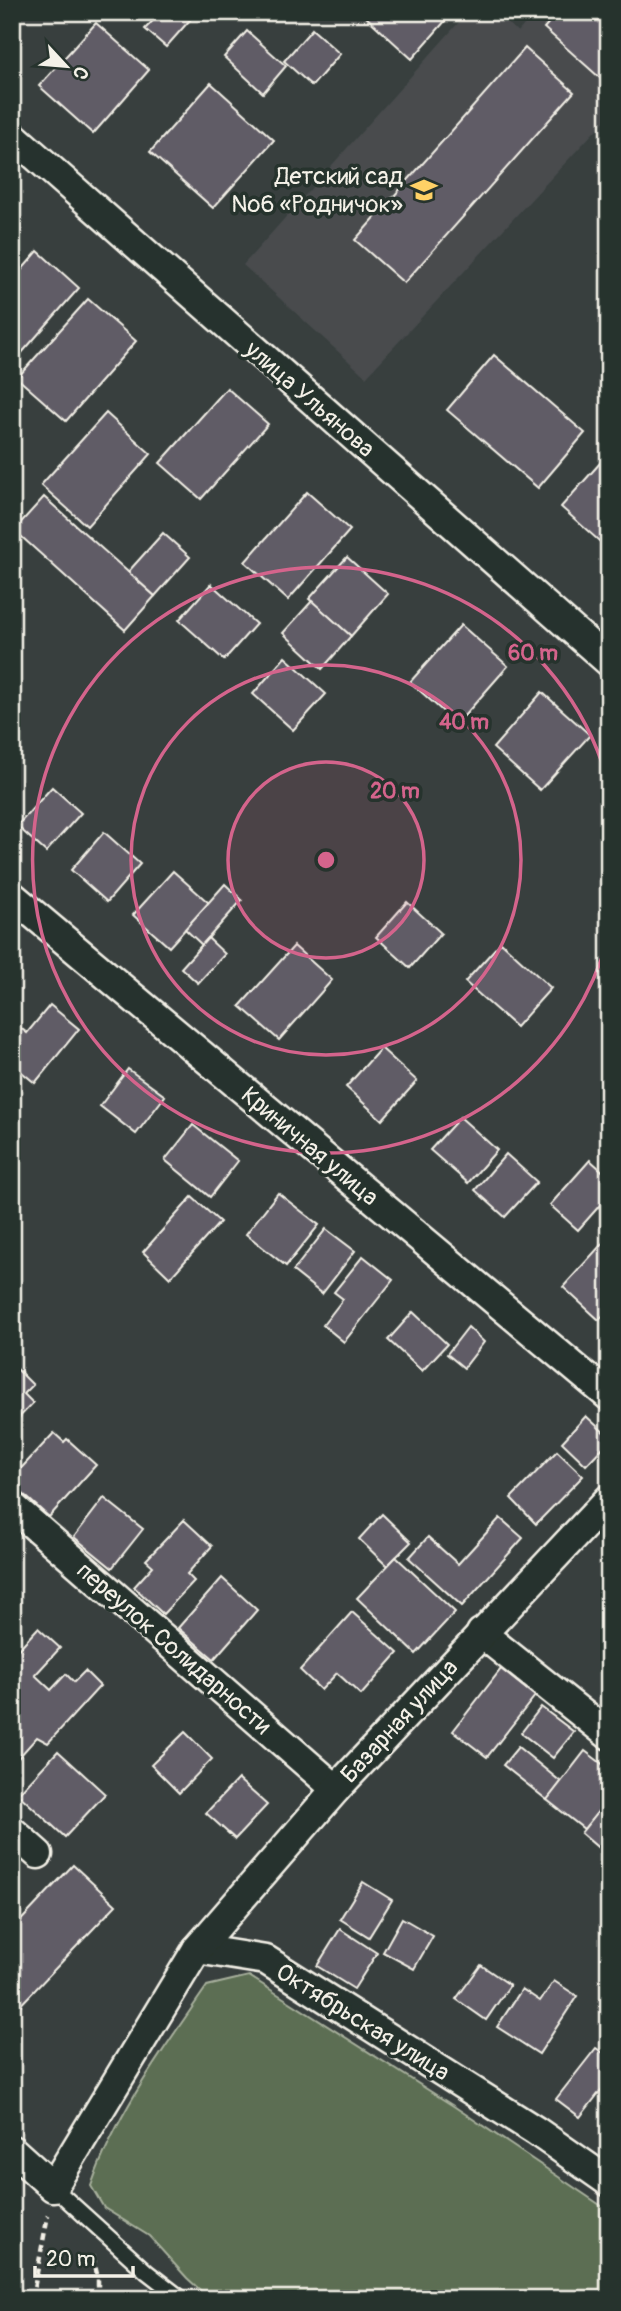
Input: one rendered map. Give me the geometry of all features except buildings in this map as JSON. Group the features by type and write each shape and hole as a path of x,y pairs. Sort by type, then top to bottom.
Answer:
{"street":[{"name":"улица Ульянова","path":"12,135 609,662"},
{"name":"Криничная улица","path":"12,895 609,1396"},
{"name":"Базарная улица","path":"197,1949 336,1789 609,1499"},
{"name":"переулок Солидарности","path":"12,1506 336,1789"},
{"path":"481,1633 609,1735"},
{"path":"12,1831 38,1854"},
{"path":"12,2150 54,2187 197,1949"},
{"name":"Октябрьская улица","path":"197,1949 266,1960 536,2131 609,2182"}],"lane":[{"path":"54,2187 182,2299"}],"path":[{"path":"32,2299 54,2187"}],"shaded area":[{"name":"Детский сад №6 «Родничок»","path":"468,12 494,12 518,32 535,12 609,12 609,116 366,377 243,265"}],"green space":[{"path":"249,1976 455,2107 609,2211 609,2299 210,2299 149,2236 104,2208 91,2186 114,2133 142,2082 207,1986"}],"place":[{"name":"Детский сад №6 «Родничок»","path":"424,190"}]}
